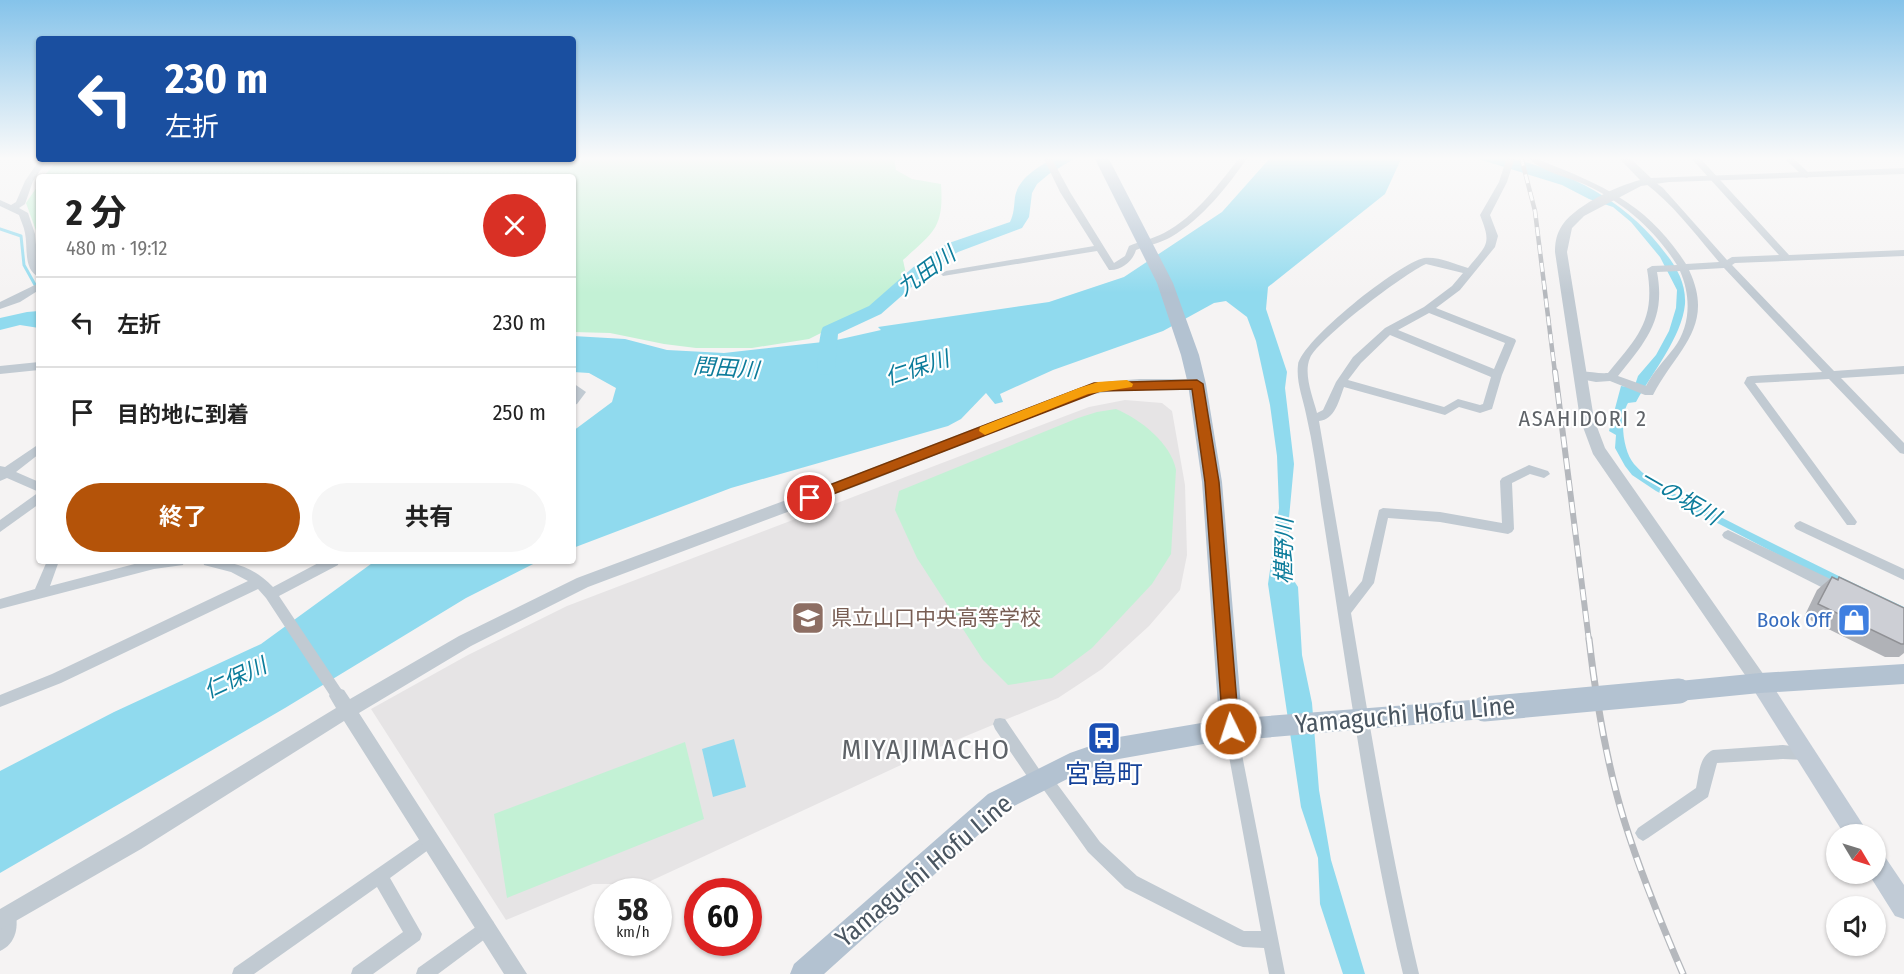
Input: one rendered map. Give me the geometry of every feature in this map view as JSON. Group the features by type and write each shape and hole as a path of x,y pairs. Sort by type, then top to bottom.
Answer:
{"main road":[{"path":"1124,202 1165,283 1190,355 1197,384 1212,482 1231,729"},
{"name":"Yamaguchi Hofu Line","path":"804,974 996,802 1078,761 1113,749 1231,729 1484,709 1760,683 1904,674"},
{"path":"1760,683 1851,824"},
{"path":"1886,879 1904,907"}],"street":[{"path":"11,208 21,202"},
{"path":"1072,202 1112,268 1129,258 1132,248 1146,245 1168,235 1204,202"},
{"path":"1313,417 1323,417 1328,412 1341,382 1357,360 1389,330 1428,309 1456,288 1492,242 1493,236 1485,215 1492,202"},
{"path":"1602,202 1578,215 1568,226 1561,240 1587,419 1598,450 1760,683"},
{"path":"1579,375 1611,378 1649,392 1652,383 1678,352 1687,334 1693,311 1693,293 1682,267 1652,228 1620,202"},
{"path":"1672,202 1726,265 1904,450"},
{"path":"1736,202 1786,257"},
{"path":"0,203 23,213 30,234 31,257 36,268"},
{"path":"946,274 1098,248"},
{"path":"1611,378 1650,326 1657,305 1652,269 1726,265 1732,260 1904,253"},
{"path":"1411,974 1355,720 1346,610 1303,371 1306,356 1318,339 1401,273 1417,263 1425,261 1469,271"},
{"path":"1,304 16,300 36,288"},
{"path":"1341,382 1445,411 1458,404 1480,409 1488,406 1497,375 1511,341 1428,309"},
{"path":"1389,330 1497,375"},
{"path":"0,370 36,366"},
{"path":"1851,522 1749,383 1751,380 1904,370"},
{"path":"0,943 7,937 4,917 138,839 341,700 566,591 1098,386 1197,384"},
{"path":"2,473 36,450"},
{"path":"1346,610 1368,582 1383,513 1440,517 1508,529 1506,481 1529,469 1544,474"},
{"path":"2,473 36,486"},
{"path":"0,527 36,499"},
{"path":"1800,526 1904,575"},
{"path":"1728,536 1853,596"},
{"path":"40,594 52,564"},
{"path":"0,604 154,564"},
{"path":"230,564 260,581 273,597 516,974"},
{"path":"273,597 328,564"},
{"path":"0,701 34,690 146,634 233,597 260,581"},
{"path":"1000,724 1094,847 1131,882 1243,939 1271,940"},
{"path":"1231,729 1277,974"},
{"path":"1643,833 1703,792 1708,764 1713,757 1805,753"},
{"path":"240,974 430,840"},
{"path":"359,974 414,934 380,876"},
{"path":"424,974 487,927"}],"shaded area":[{"path":"1125,400 1162,403 1172,411 1185,485 1187,555 1180,590 1149,626 1102,669 1058,698 942,746 657,878 594,878 594,884 506,920 371,709 468,655 567,606 1089,407"}],"green space":[{"path":"36,202 36,230 26,203"},
{"path":"576,202 942,202 935,228 903,260 906,274 875,306 809,339 752,348 696,348 610,333 576,332"},
{"path":"1116,409 1135,419 1153,433 1168,450 1173,460 1176,470 1171,554 1152,584 1092,648 1052,678 1008,685 983,660 917,558 895,510 899,491 1078,418"},
{"path":"685,742 704,819 507,898 494,814"}],"water":[{"path":"1231,202 1374,202 1268,287 1266,309 1287,372 1285,388 1294,464 1289,518 1289,573 1298,587 1302,655 1312,703 1319,790 1331,860 1365,974 1343,974 1320,904 1318,858 1301,807 1268,584 1279,508 1277,456 1270,405 1256,341 1247,317 1226,301 1214,303 1163,331 1053,370 1000,394 1003,402 995,404 986,393 961,419 948,426 731,488 576,547 576,429 612,402 616,388 589,373 576,372 576,336 625,339 667,350 724,353 832,341 881,330 878,327 1049,302 1124,277 1222,212"},
{"name":"一の坂川","path":"1599,202 1612,202 1635,219 1651,236 1678,271 1685,297 1683,316 1672,342 1636,402 1628,403 1625,409 1623,425 1625,443 1634,464 1651,479 1681,497 1904,607 1904,616 1830,582 1656,491 1632,475 1625,466 1615,448 1616,435 1609,431 1621,386 1634,388 1638,376 1656,355 1669,331 1676,308 1677,290 1660,257 1631,222 1613,207"},
{"path":"36,311 36,328 20,325 0,330 0,318"},
{"name":"仁保川","path":"371,564 533,564 466,598 285,708 0,873 0,771 114,712 261,644"},
{"path":"734,739 746,787 713,797 702,749"}],"building":[{"path":"1832,577 1838,580 1839,577 1904,608 1904,644 1818,604"}],"waterway":[{"name":"九田川","path":"826,369 830,342 829,331 875,310 924,267 952,248 1016,225 1022,213 1023,202"},
{"path":"0,229 21,236 24,265 36,287"}],"railway":[{"path":"1533,202 1555,373"},
{"path":"1555,371 1589,641"},
{"path":"1589,639 1602,730 1618,798 1644,878 1683,974"}],"slow traffic":[{"path":"985,431 1098,386 1127,384"}],"place":[{"name":"県立山口中央高等学校","path":"808,618"},
{"name":"Book Off","path":"1854,620"},
{"name":"宮島町","path":"1104,738"}],"district":[{"name":"ASAHIDORI 2","path":"1583,418"},
{"name":"MIYAJIMACHO","path":"926,749"}],"route":[{"path":"810,498 1098,386 1197,384 1212,482 1231,729"}],"water label":[{"name":"問田川","path":"726,368"},
{"name":"椹野川","path":"1284,551"}]}
